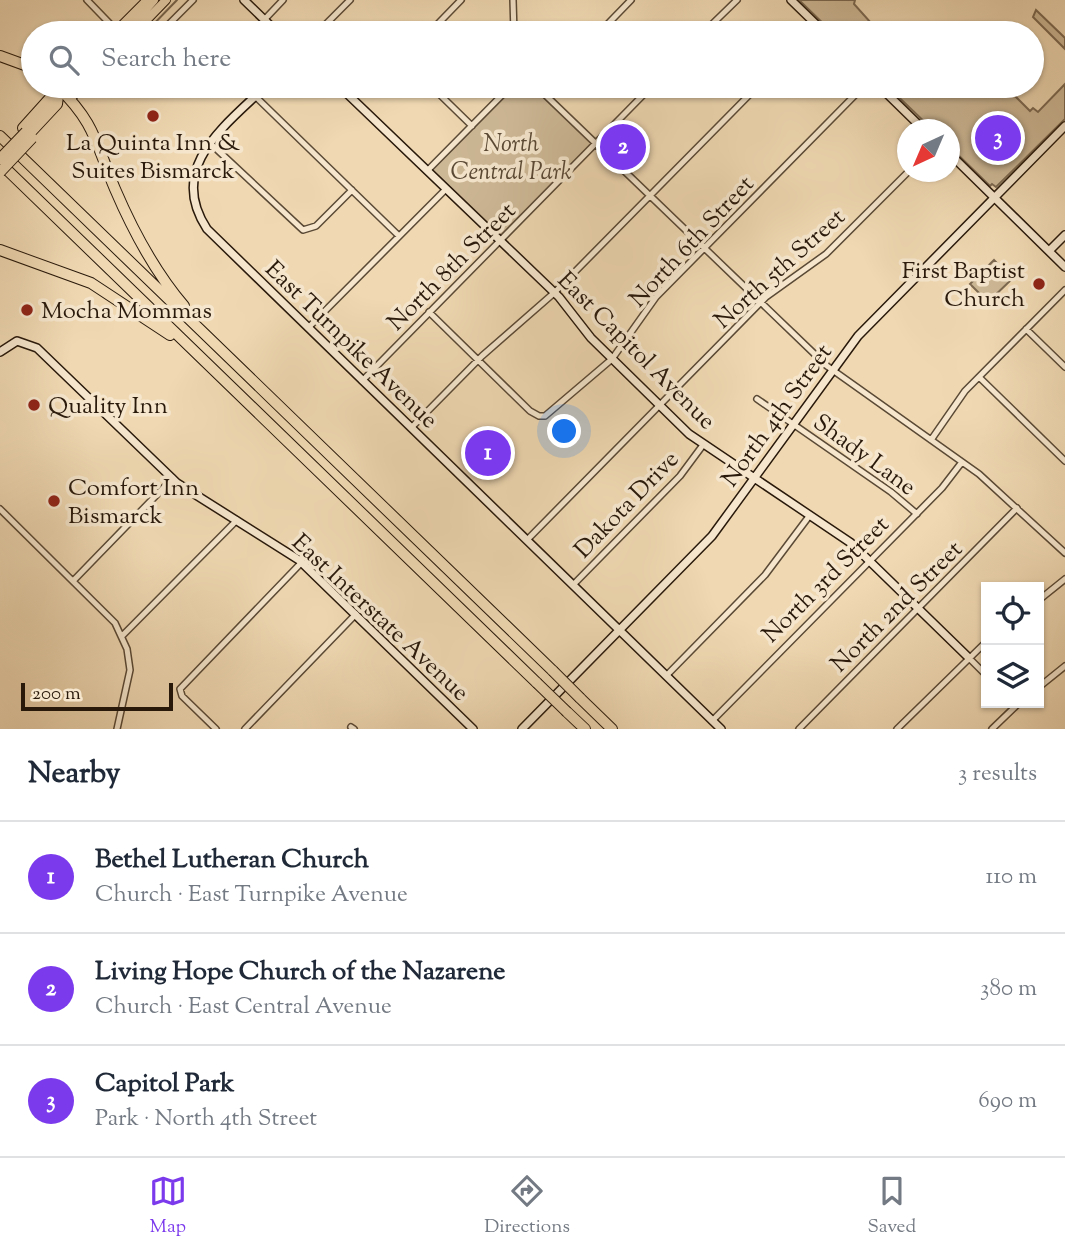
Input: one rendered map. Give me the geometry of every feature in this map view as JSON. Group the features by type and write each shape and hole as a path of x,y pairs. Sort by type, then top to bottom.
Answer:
{"highway":[{"path":"0,56 21,64"},
{"path":"0,172 50,98"},
{"path":"56,98 54,108 0,162 585,729"},
{"path":"0,151 70,99 92,126 127,217 159,274 185,307 293,420"},
{"path":"0,136 612,729"},
{"path":"0,250 71,274 119,298 186,348 252,407"}],"main road":[{"path":"129,21 147,0"},
{"path":"132,21 154,0"},
{"path":"146,21 164,0"}],"street":[{"path":"87,0 107,21"},
{"path":"172,21 193,0"},
{"path":"244,0 264,20 283,0"},
{"path":"329,21 350,0"},
{"path":"441,21 461,0"},
{"path":"513,0 514,21"},
{"path":"610,21 631,0"},
{"path":"716,21 737,0"},
{"path":"791,0 812,21"},
{"path":"253,98 210,142 303,230 316,226 352,190"},
{"path":"257,98 399,236"},
{"name":"East Capitol Avenue","path":"352,98 554,293 612,359 703,445 845,538 981,669"},
{"path":"443,98 472,126"},
{"path":"427,171 499,98"},
{"path":"552,98 831,369 962,462 1065,553"},
{"name":"North 8th Street","path":"362,381 640,98"},
{"path":"411,428 478,361 554,293 746,98"},
{"name":"North 6th Street","path":"478,361 533,414 542,417 612,359 653,300 852,98"},
{"path":"891,98 913,119"},
{"name":"North 4th Street","path":"522,729 712,536 831,369 868,325 1065,126"},
{"name":"East Turnpike Avenue","path":"210,142 198,162 193,181 195,201 201,218 215,237 721,729"},
{"path":"960,164 1065,267"},
{"name":"North 5th Street","path":"527,540 761,303 826,254 898,182"},
{"path":"308,328 446,189"},
{"path":"1049,251 1065,235"},
{"path":"931,440 979,377 1065,289"},
{"path":"429,312 478,361"},
{"path":"1026,329 1065,367"},
{"name":"East Interstate Avenue","path":"0,352 17,341 37,348 173,478 302,562 473,729"},
{"path":"979,377 1065,461"},
{"name":"Shady Lane","path":"757,398 897,496 917,514"},
{"name":"Dakota Drive","path":"573,585 680,476 703,445"},
{"name":"North 3rd Street","path":"712,721 947,483 962,462"},
{"path":"74,580 173,478"},
{"name":"North 2nd Street","path":"799,729 1017,508"},
{"path":"0,509 110,615 122,636 130,676 117,729"},
{"path":"666,676 772,568 810,515"},
{"path":"122,636 237,520"},
{"path":"216,729 179,690 302,562"},
{"path":"1044,596 1065,579"},
{"path":"245,729 355,614"},
{"path":"897,729 982,645"},
{"path":"1044,683 1065,666"},
{"path":"992,729 1012,708"}],"green space":[{"path":"799,0 855,0 854,4 869,21 821,21"},
{"path":"1036,10 1065,38 1065,49 1044,28 1044,21 1037,21 1033,17"},
{"path":"1065,84 1065,119 996,187 992,184 990,186 960,157 960,119 922,119 900,98 1017,98 1030,111 1033,108 1038,112"},
{"name":"North Central Park","path":"499,98 549,98 596,143 500,241 427,171"},
{"path":"994,260 1012,279 988,302 970,284"}],"waterway":[{"path":"157,21 177,0"}],"place":[{"name":"La Quinta Inn & Suites Bismarck","path":"153,116"},
{"name":"Capitol Park","path":"998,138"},
{"name":"Living Hope Church of the Nazarene","path":"623,147"},
{"name":"First Baptist Church","path":"1039,284"},
{"name":"Mocha Mommas","path":"27,310"},
{"name":"Quality Inn","path":"34,405"},
{"name":"Bethel Lutheran Church","path":"488,453"},
{"name":"Comfort Inn Bismarck","path":"54,501"}]}
